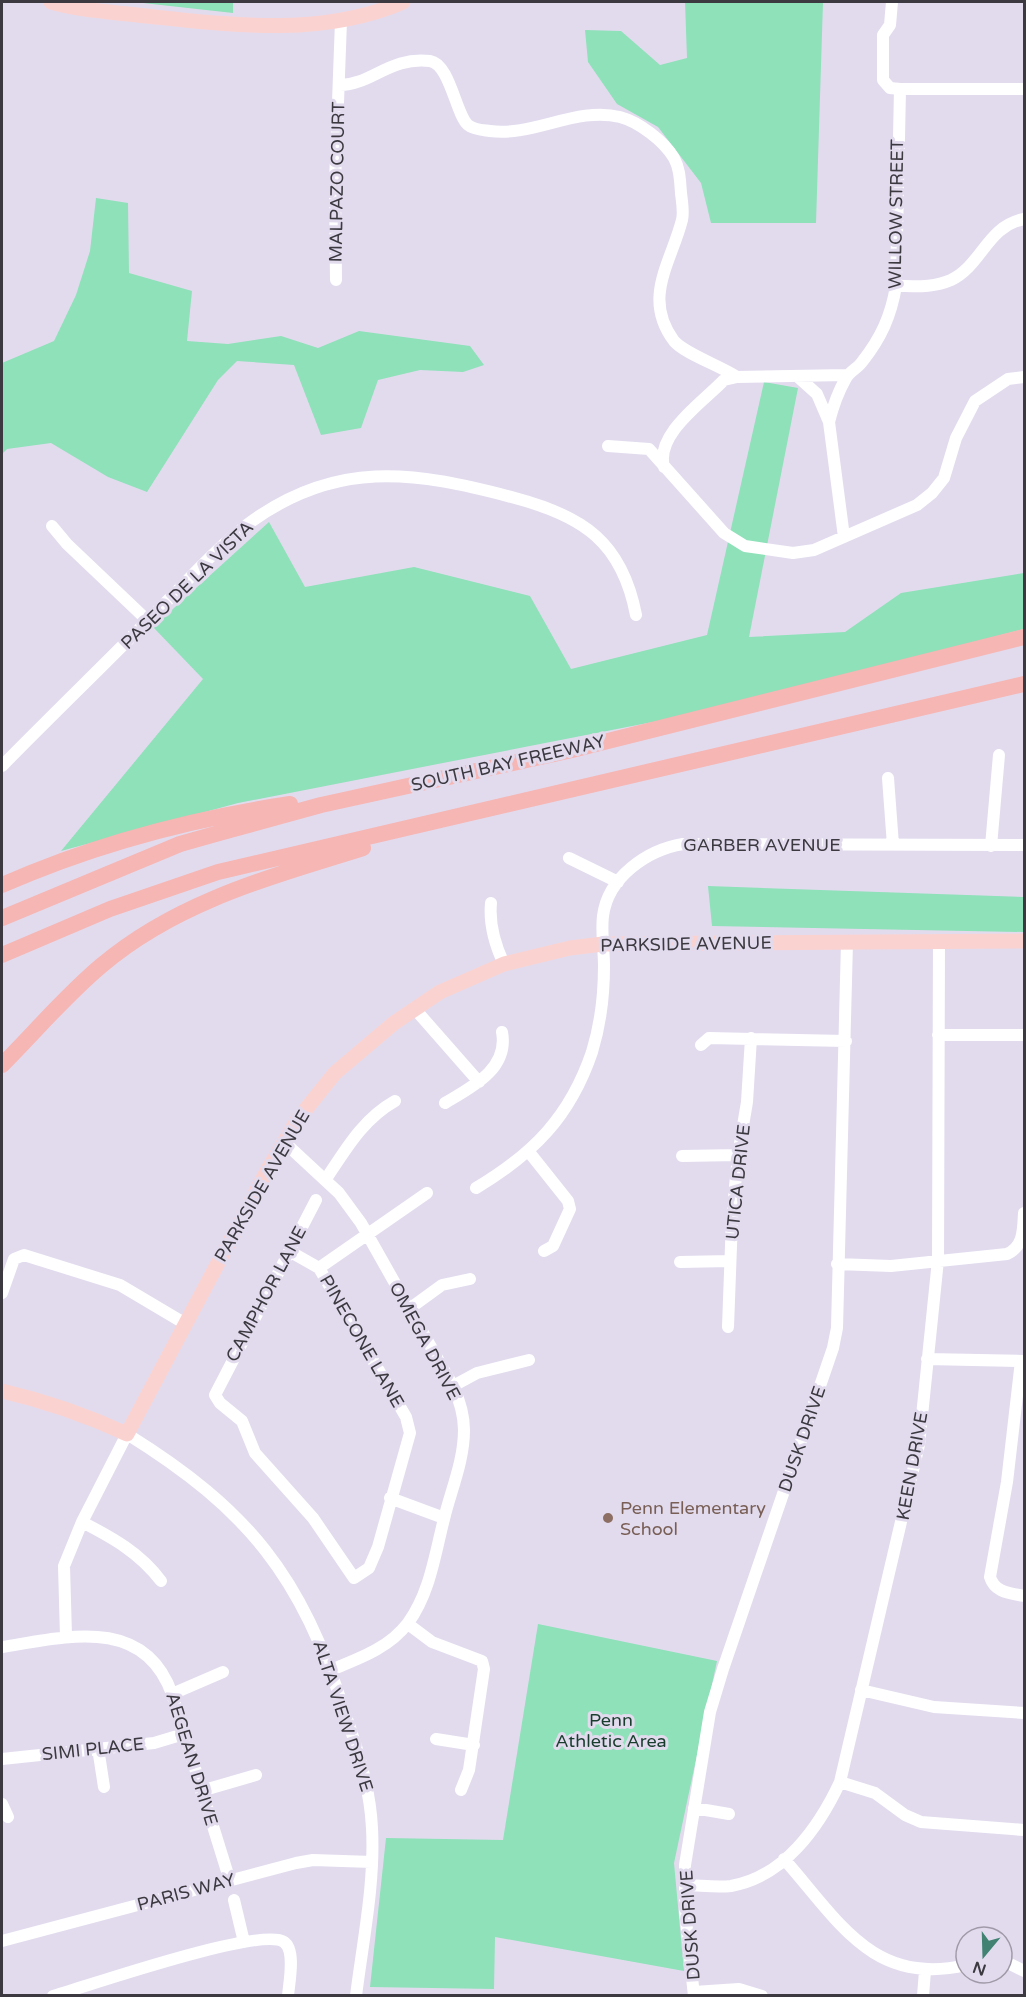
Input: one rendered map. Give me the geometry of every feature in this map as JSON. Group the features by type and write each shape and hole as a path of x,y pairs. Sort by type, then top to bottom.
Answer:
{"highway":[{"name":"SOUTH BAY FREEWAY","path":"2,918 180,844 321,805 572,750 1024,637"},
{"path":"2,955 111,909 218,872 1024,684"},
{"path":"2,885 78,854 169,826 237,812 292,804 321,805"},
{"path":"2,1065 102,964 150,930 198,904 268,876 498,806"}],"main road":[{"path":"51,2 81,9 198,22 303,25 341,21 403,2"},
{"name":"PARKSIDE AVENUE","path":"127,1434 184,1323 298,1119 335,1072 414,1008 440,992 504,964 570,948 603,944 1024,941"},
{"name":"ALTA VIEW DRIVE","path":"2,1391 53,1404 127,1434"}],"street":[{"path":"892,2 890,25 883,35 883,80 890,88 1024,89"},
{"name":"MALPAZO COURT","path":"336,280 335,183 341,21"},
{"path":"340,85 352,85 386,67 409,61 430,61 438,65 450,83 464,119 475,129 512,132 597,115 626,120 648,133 665,147 676,163 683,214 661,279 660,305 665,326 680,346 737,377"},
{"name":"WILLOW STREET","path":"830,422 835,399 847,375 860,365 883,332 892,312 896,286 900,89"},
{"path":"896,286 933,285 950,280 971,265 1000,229 1024,219"},
{"path":"666,471 662,452 668,436 724,380 737,377 847,375"},
{"name":"WILLOW STREET","path":"797,376 817,394 830,422 844,537"},
{"path":"608,446 649,449 666,471 724,532 745,546 793,553 814,550 916,505 932,493 944,478 956,438 975,401 1008,379 1024,377"},
{"name":"PASEO DE LA VISTA","path":"2,766 228,540 267,511 326,485 358,478 390,475 423,476 456,482 533,503 578,521 605,545 620,566 630,590 636,615"},
{"path":"52,526 148,621"},
{"path":"991,846 999,755"},
{"path":"888,778 893,845"},
{"name":"GARBER AVENUE","path":"476,1188 529,1152 570,1100 589,1059 600,1015 603,915 618,882 647,856 683,844 1024,845"},
{"path":"569,858 618,882"},
{"path":"491,903 490,915 497,948 504,964"},
{"name":"KEEN DRIVE","path":"685,1885 729,1886 754,1880 784,1859 799,1845 826,1810 840,1782 919,1445 938,1260 939,941"},
{"name":"DUSK DRIVE","path":"694,1994 685,1885 694,1808 710,1712 833,1348 837,1328 837,1264 846,1041 846,942"},
{"path":"414,1008 479,1082"},
{"path":"445,1103 490,1074 502,1054 502,1032"},
{"path":"938,1035 1024,1035"},
{"path":"701,1045 709,1038 846,1041"},
{"name":"UTICA DRIVE","path":"728,1327 730,1261 738,1155 747,1102 751,1038"},
{"path":"326,1179 362,1128 379,1110 395,1101"},
{"name":"OMEGA DRIVE","path":"284,1143 339,1192 368,1236 453,1386 459,1398 464,1428 462,1457 427,1585 408,1624 376,1652 332,1670"},
{"path":"529,1152 568,1201 570,1209 553,1246 544,1251"},
{"path":"682,1156 738,1155"},
{"path":"319,1268 427,1193"},
{"name":"CAMPHOR LANE","path":"316,1200 215,1395 220,1403 242,1421 255,1453 313,1518 354,1578"},
{"path":"837,1264 891,1266 1007,1254 1017,1249 1022,1239 1024,1213"},
{"name":"PINECONE LANE","path":"290,1251 319,1268 406,1417 410,1433 378,1547 369,1568 354,1578"},
{"path":"2,1293 14,1259 24,1255 120,1285 184,1323"},
{"path":"680,1263 730,1261"},
{"path":"409,1309 442,1285 470,1279"},
{"path":"927,1359 1023,1361 992,1584 1000,1591 1024,1596"},
{"path":"453,1386 477,1373 529,1360"},
{"name":"PARKSIDE AVENUE","path":"66,1636 63,1574 67,1556 127,1434"},
{"name":"ALTA VIEW DRIVE","path":"127,1434 204,1486 260,1543 306,1612 332,1670 364,1773 370,1801 372,1862 356,1995"},
{"path":"390,1498 444,1518"},
{"path":"82,1522 134,1552 147,1562 161,1581"},
{"path":"408,1624 432,1642 482,1661 484,1669 474,1744 469,1770 461,1790"},
{"name":"AEGEAN DRIVE","path":"2,1647 66,1636 103,1636 130,1645 159,1667 172,1694 230,1881"},
{"path":"172,1694 223,1672"},
{"path":"861,1690 934,1707 1024,1713"},
{"name":"SIMI PLACE","path":"2,1759 154,1743 184,1734"},
{"path":"436,1739 474,1744"},
{"path":"98,1748 104,1787"},
{"path":"201,1791 256,1775"},
{"path":"840,1782 875,1793 905,1815 921,1822 1024,1830"},
{"path":"2,1804 8,1817"},
{"path":"694,1808 729,1814"},
{"path":"784,1859 855,1939 894,1964 925,1971 954,1967"},
{"name":"PARIS WAY","path":"2,1941 313,1860 372,1862"},
{"path":"234,1900 244,1942"},
{"path":"53,1995 103,1979 244,1942 277,1940 288,1945 290,1953 288,1995"},
{"path":"923,1995 925,1971"},
{"path":"694,1994 739,1989 762,1995"}],"green space":[{"path":"134,2 233,2 233,13"},
{"path":"685,2 823,2 816,223 711,223 701,183 658,127 617,104 588,62 585,30 621,31 660,65 687,58"},
{"path":"96,198 128,203 129,273 192,291 187,341 228,344 281,336 318,348 359,331 470,346 484,365 463,372 420,370 378,380 361,428 321,435 294,365 237,361 218,380 147,492 108,477 51,443 7,449 2,454 2,363 54,341 76,295 90,251"},
{"path":"764,382 798,388 749,637 845,632 901,593 1024,573 1024,629 704,712 238,803 61,851 203,679 153,627 269,522 305,587 414,567 530,596 571,669 707,635"},
{"path":"708,886 1024,897 1024,932 712,926"},
{"name":"Penn Athletic Area","path":"538,1624 717,1661 674,1863 684,1971 495,1937 494,1989 370,1987 386,1838 503,1840"}],"place":[{"name":"Penn Elementary School","path":"608,1518"}]}
